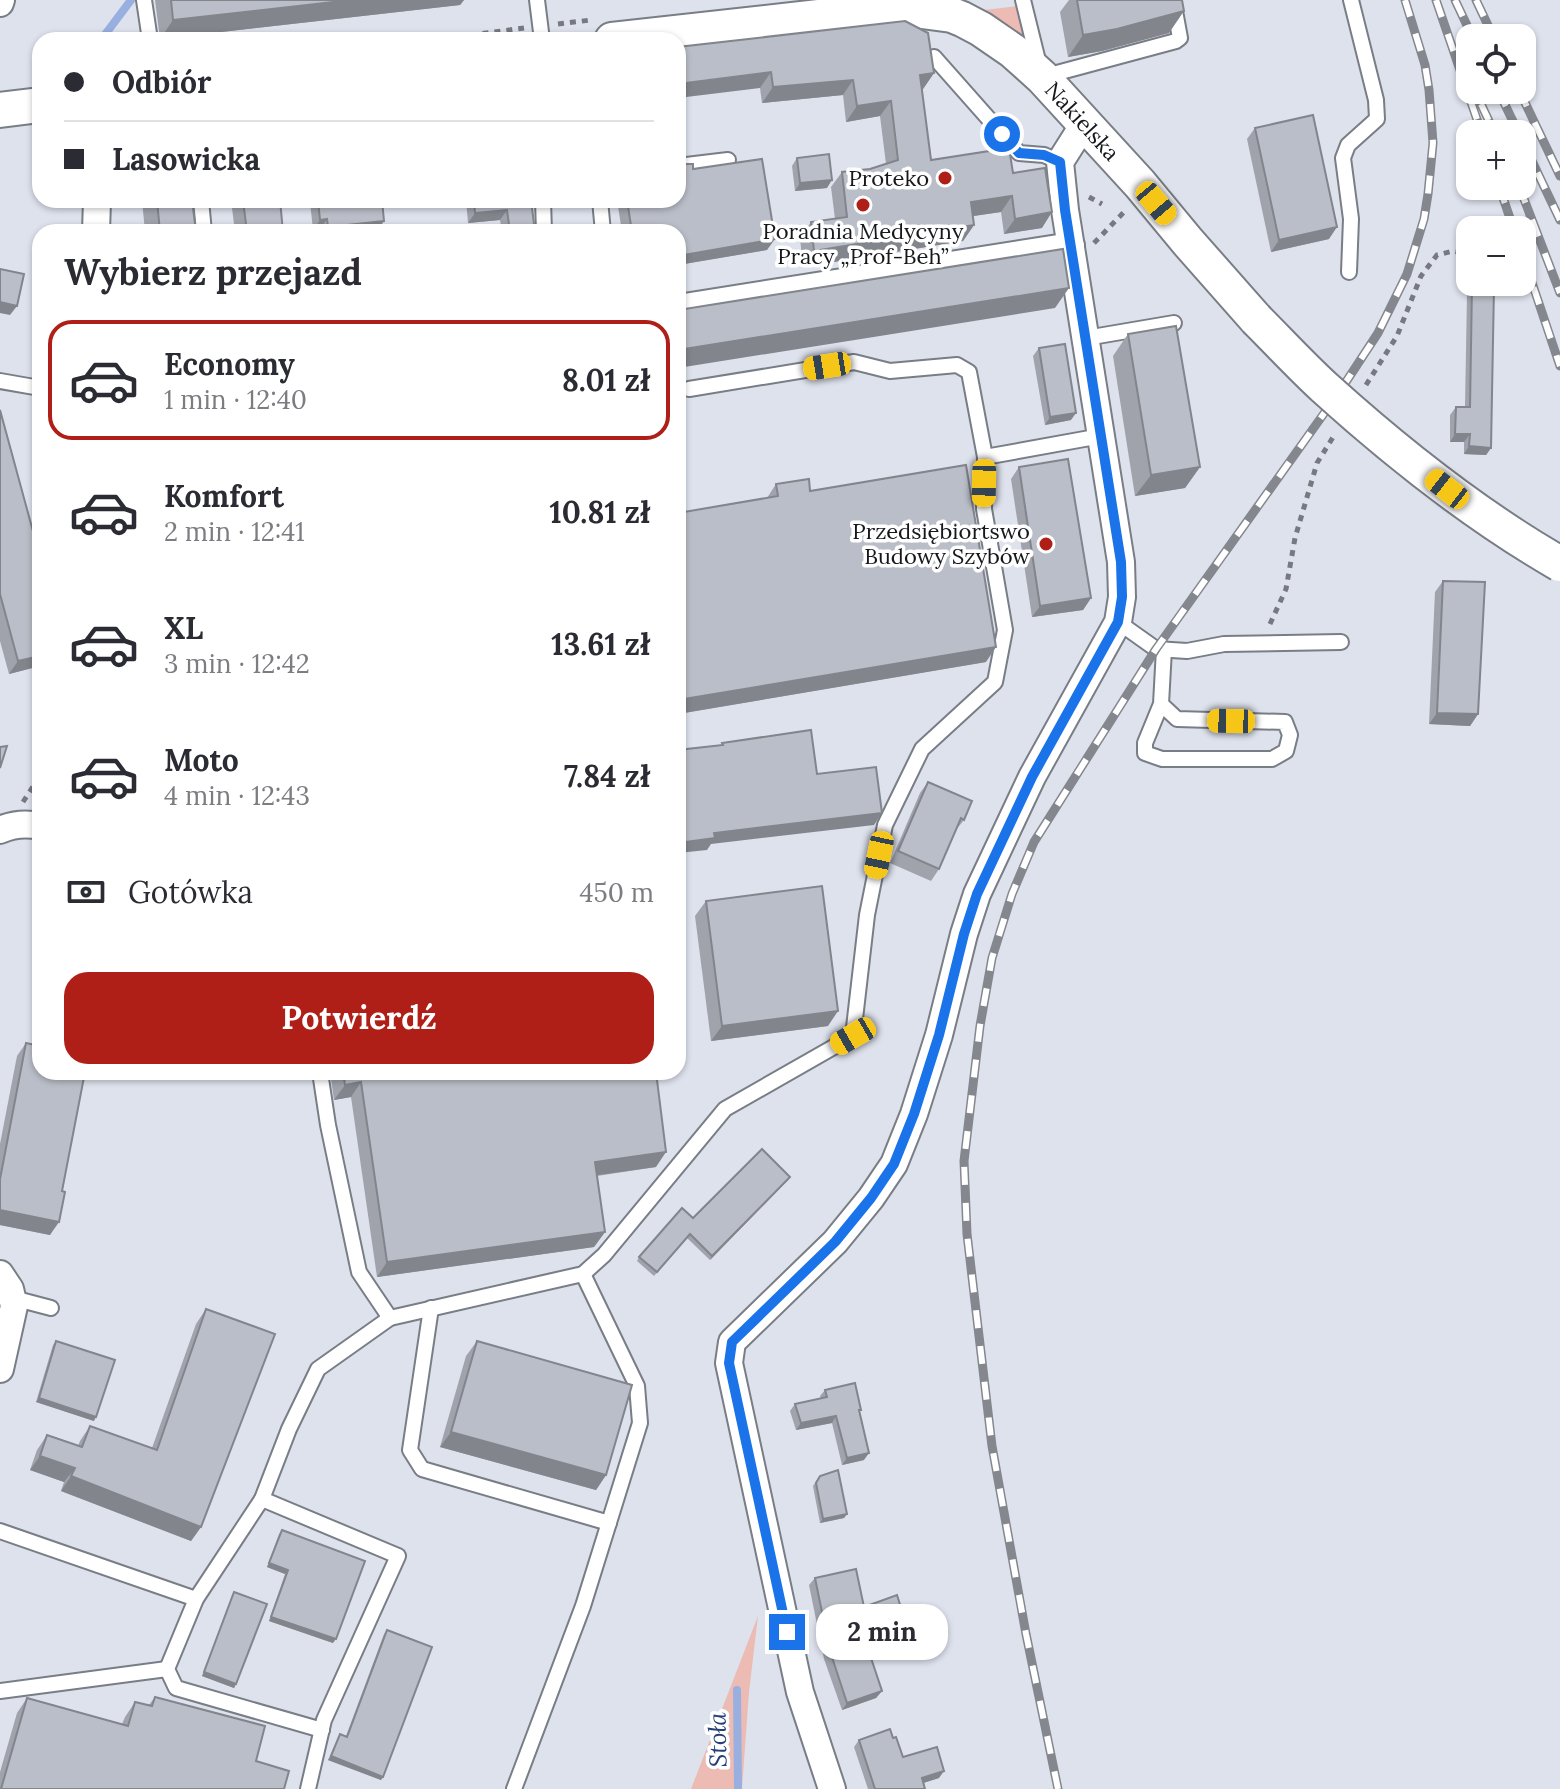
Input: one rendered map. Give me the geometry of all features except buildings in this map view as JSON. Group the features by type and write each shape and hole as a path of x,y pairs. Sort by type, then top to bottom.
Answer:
{"street":[{"name":"Nakielska","path":"679,32 915,4 952,15 981,29 1013,51 1042,77 1140,184 1256,319 1324,387 1469,506 1560,564"},
{"path":"0,110 32,106"},
{"path":"832,1789 797,1677 729,1363 732,1342 835,1242 894,1164 935,1048 977,894 1032,777 1118,622 1122,597 1121,562 1086,338 1080,246 1060,162 1084,124"},
{"path":"686,307 1080,246"},
{"path":"0,830 32,824"},
{"path":"0,1274 13,1298 13,1315 0,1365"}],"lane":[{"path":"144,0 149,32"},
{"path":"537,0 541,32"},
{"path":"1023,0 1042,77 1176,41 1180,38 1180,32 1173,0"},
{"path":"1349,272 1351,219 1343,158 1348,145 1377,119 1376,100 1351,0"},
{"path":"934,57 1019,153 1044,155 1060,162"},
{"path":"686,165 728,160"},
{"path":"1086,338 1174,323"},
{"path":"322,1730 176,1688 167,1669 196,1599 262,1499 289,1429 318,1369 390,1318 583,1274 604,1255 725,1109 853,1036 867,915 885,825 922,749 995,682 1005,630 984,509 985,457 969,372 957,365 890,371 854,362 689,389"},
{"path":"0,381 32,387"},
{"path":"985,457 1101,436"},
{"path":"1118,622 1156,649 1187,651 1224,644 1341,642"},
{"path":"1161,704 1177,719 1285,722 1290,735 1286,751 1272,759 1162,759 1145,753 1145,743 1161,704 1164,649"},
{"path":"321,1080 359,1272 390,1318"},
{"path":"514,1789 583,1606 640,1423 637,1386 583,1274"},
{"path":"13,1298 51,1308"},
{"path":"431,1308 410,1450 422,1469 609,1523"},
{"path":"262,1499 398,1556 324,1720 308,1789"},
{"path":"0,1531 196,1599"},
{"path":"0,1691 167,1669"}],"path":[{"path":"1080,246 1126,209"}],"shaded area":[{"path":"1018,6 1023,36 984,10"},
{"path":"758,1616 742,1789 691,1789"}],"waterway":[{"name":"Stoła","path":"107,32 131,0"},
{"name":"Stoła","path":"737,1690 738,1789"}],"railway":[{"path":"1058,1789 992,1446 967,1234 964,1161 980,1026 992,958 1012,894 1034,842 1156,649 1340,391 1378,333 1407,274 1424,219 1433,143 1425,65 1405,0"},
{"path":"1436,0 1477,120"},
{"path":"1455,0 1466,24"},
{"path":"1476,0 1487,24"},
{"path":"1481,104 1488,120"},
{"path":"1505,104 1512,120"},
{"path":"1526,104 1560,176"},
{"path":"1536,169 1560,220"},
{"path":"1504,200 1509,216"},
{"path":"1524,200 1560,293"},
{"path":"1536,295 1560,366"}],"place":[{"name":"Proteko","path":"945,178"},
{"name":"Poradnia Medycyny Pracy „Prof-Beh”","path":"863,205"},
{"name":"Przedsiębiortswo Budowy Szybów","path":"1046,544"}],"route":[{"path":"787,1632 729,1363 732,1342 835,1242 894,1164 914,1114 939,1035 977,894 1032,777 1118,622 1122,597 1121,562 1060,162 1044,155 1019,153 1002,134"}]}
